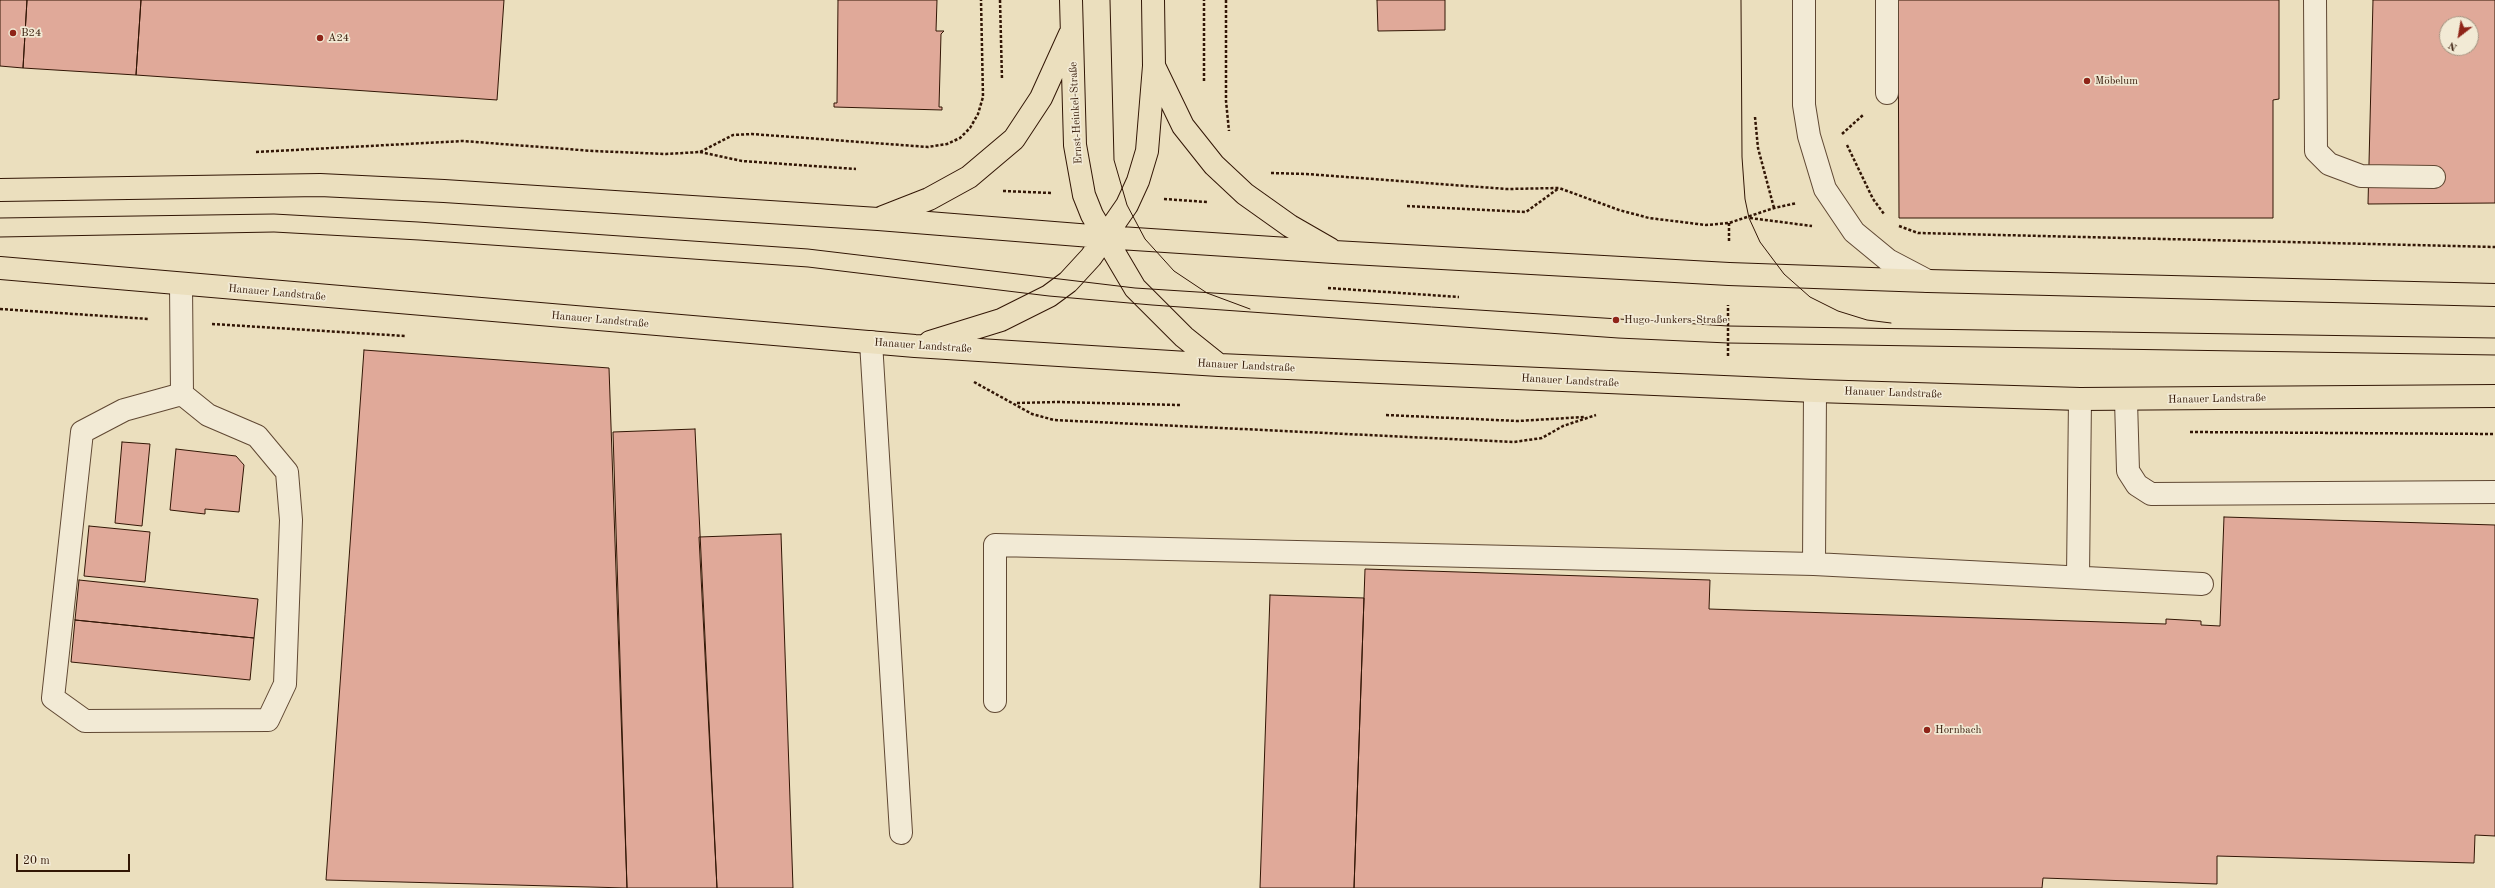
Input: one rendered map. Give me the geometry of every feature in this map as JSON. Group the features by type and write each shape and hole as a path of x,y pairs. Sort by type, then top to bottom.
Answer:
{"main road":[{"name":"Ernst-Heinkel-Straße","path":"1071,0 1078,165 1084,194 1104,237 1135,288 1184,337 1219,365"},
{"path":"915,346 1001,320 1049,296 1068,282 1091,257 1127,206 1143,168 1149,130 1154,66 1153,0"},
{"path":"878,219 929,199 969,177 1014,139 1041,98 1072,29"},
{"path":"1154,66 1183,126 1214,166 1245,194 1290,226 1334,252"},
{"path":"0,190 320,185 444,191 878,219 1104,237 1334,252 1729,274 1928,281 2495,295"},
{"name":"Hanauer Landstraße","path":"0,268 181,285 915,346 1219,365 1815,391 2080,399 2126,400 2495,396"}],"street":[{"path":"1804,0 1804,105 1815,160 1825,189 1854,232 1888,260 1928,281"},
{"path":"1887,0 1888,93"},
{"path":"2315,0 2316,151 2329,164 2361,176 2434,177"},
{"path":"181,285 182,394"},
{"path":"871,342 901,833"},
{"path":"1814,564 1815,391"},
{"path":"182,394 208,415 257,436 287,472 291,520 285,684 268,720 85,721 53,698 82,432 124,410 182,394"},
{"path":"2078,576 2080,399"},
{"path":"2126,400 2128,471 2137,486 2151,494 2495,492"},
{"path":"995,701 995,545 1814,564 2078,576 2202,584"}],"path":[{"path":"700,152 733,135 928,147 947,144 960,138 970,128 978,114 983,97 981,0"},
{"path":"1000,0 1002,80"},
{"path":"1204,0 1204,81"},
{"path":"1226,0 1226,101 1230,137"},
{"path":"1755,117 1758,148 1774,208"},
{"path":"1841,128 1844,138"},
{"path":"249,153 463,141 646,154 700,152 742,161 856,169"},
{"path":"1845,142 1873,199 1887,217"},
{"path":"1267,173 1306,174 1508,189 1558,188 1619,210 1649,218 1706,225 1729,223 1726,387"},
{"path":"1407,206 1526,212 1558,188"},
{"path":"1000,191 1054,194"},
{"path":"1156,198 1208,202"},
{"path":"1891,223 1918,233 2495,247"},
{"path":"1328,288 1459,297"},
{"path":"1015,403 1057,402 1180,405"},
{"path":"1386,415 1518,421 1587,417"}],"building":[{"name":"B24","path":"0,0 27,0 23,68 0,66"},
{"path":"27,0 141,0 136,75 23,68"},
{"name":"A24","path":"141,0 504,0 497,100 136,75"},
{"path":"838,0 937,0 936,31 944,31 941,34 939,107 942,107 942,110 834,107 834,103 837,103"},
{"path":"1377,0 1445,0 1445,30 1378,31"},
{"path":"1898,0 2279,0 2279,99 2273,100 2273,218 1899,218"},
{"path":"2373,0 2495,0 2495,203 2368,204"},
{"path":"364,350 609,368 627,888 326,880"},
{"path":"695,429 717,888 627,888 613,432"},
{"path":"122,442 150,444 142,526 115,523"},
{"path":"176,449 236,456 244,465 239,512 205,509 205,514 170,510"},
{"name":"Hornbach","path":"2224,517 2495,525 2495,836 2475,835 2474,863 2217,856 2217,884 2043,878 2042,888 1354,888 1365,569 1710,580 1709,609 2166,624 2166,619 2201,621 2201,625 2220,626"},
{"path":"89,526 150,532 145,582 84,576"},
{"path":"781,534 793,888 717,888 699,537"},
{"path":"79,580 258,599 254,638 75,620"},
{"path":"1270,595 1364,598 1354,888 1260,888"},
{"path":"75,620 254,638 250,680 71,662"}],"tram line":[{"path":"1110,0 1114,160 1127,205 1145,239 1174,271 1207,293 1250,309"},
{"path":"1741,0 1742,157 1745,199 1749,218 1760,242 1784,274 1810,297 1838,311 1867,320 1891,323"},
{"path":"0,218 274,214 418,222 808,249 1135,288 1728,326 2495,338"},
{"path":"0,237 274,232 419,240 808,267 1049,296 1152,305 1618,338 1728,343 2495,355"}],"place":[{"name":"B24","path":"13,33"},
{"name":"A24","path":"320,38"},
{"name":"Möbelum","path":"2087,81"},
{"name":"Hugo-Junkers-Straße","path":"1616,320"},
{"name":"Hornbach","path":"1927,730"}]}
